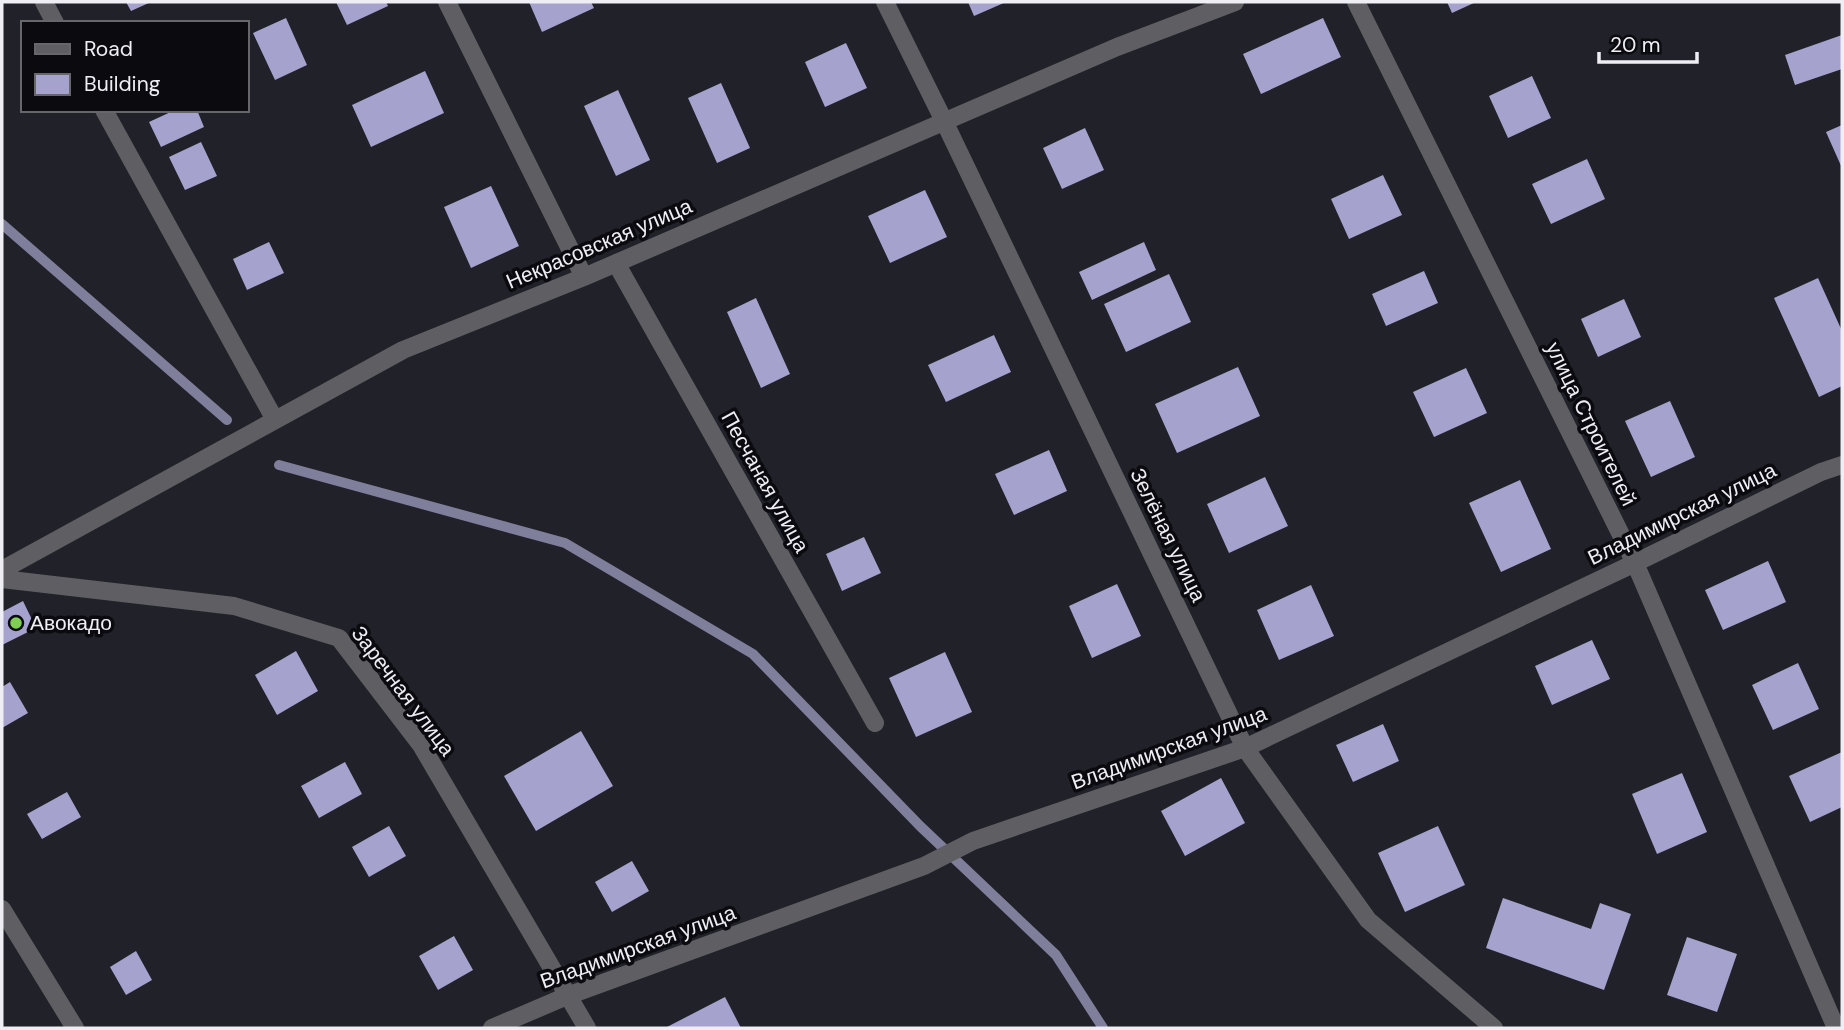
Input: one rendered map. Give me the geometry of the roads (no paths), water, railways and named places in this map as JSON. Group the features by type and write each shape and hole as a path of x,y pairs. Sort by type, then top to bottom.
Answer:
{"street":[{"path":"44,2 54,21"},
{"path":"447,2 584,276"},
{"name":"Зелёная улица","path":"885,2 1245,748 1368,920 1494,1028"},
{"name":"Некрасовская улица","path":"2,569 403,350 616,263 1117,47 1235,2"},
{"name":"улица Строителей","path":"1356,2 1635,563 1836,1028"},
{"path":"105,112 275,420"},
{"name":"Песчаная улица","path":"616,263 875,723"},
{"name":"Владимирская улица","path":"492,1028 567,996 924,866 973,841 1245,748 1821,472 1842,465"},
{"name":"Заречная улица","path":"2,579 234,606 339,638 421,745 587,1028"},
{"path":"2,909 75,1028"}],"waterway":[{"path":"2,224 227,420"},
{"path":"279,465 565,543 753,654 920,826 1056,955 1103,1028"}],"place":[{"name":"Авокадо","path":"16,623"}]}
